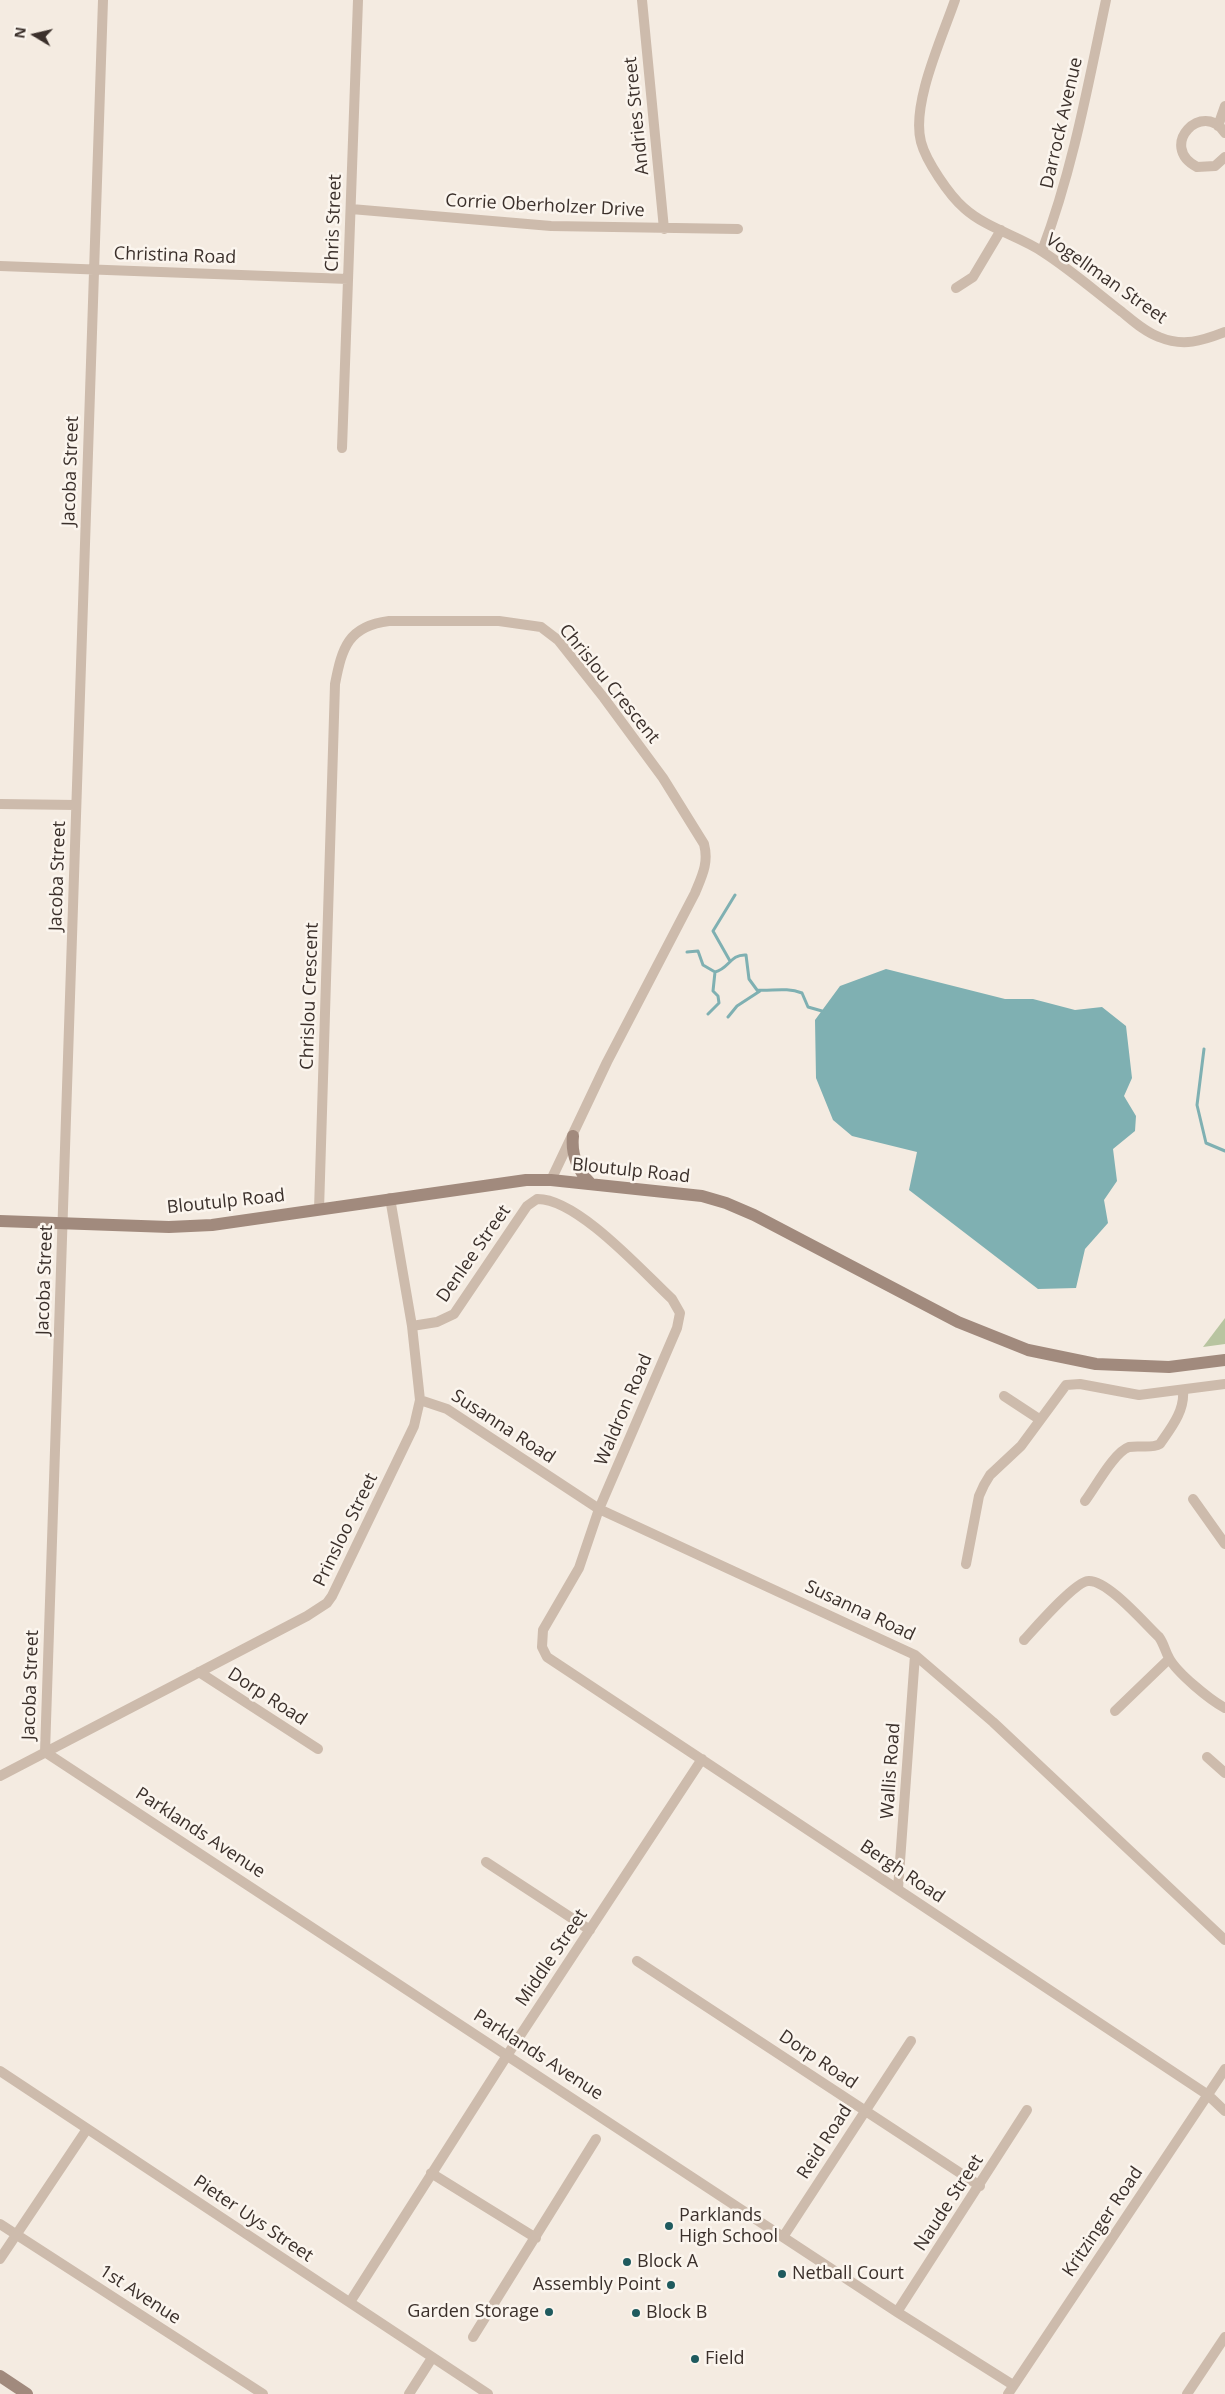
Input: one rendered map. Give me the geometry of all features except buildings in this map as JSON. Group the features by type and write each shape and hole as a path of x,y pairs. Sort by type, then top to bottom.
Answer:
{"street":[{"name":"Jacoba Street","path":"45,1752 103,0"},
{"name":"Chris Street","path":"342,448 358,0"},
{"name":"Andries Street","path":"642,0 664,229"},
{"name":"Vogellman Street","path":"955,0 922,96 918,120 921,143 942,183 953,198 965,210 1042,251 1132,320 1159,337 1176,342 1194,343 1225,332"},
{"name":"Darrock Avenue","path":"1042,251 1058,207 1074,150 1106,0"},
{"path":"1225,106 1222,129 1207,121 1195,124 1186,131 1181,143 1187,160 1203,168 1215,166 1225,157"},
{"name":"Corrie Oberholzer Drive","path":"351,209 551,226 738,229"},
{"path":"956,288 973,277 1001,230"},
{"name":"Christina Road","path":"0,266 94,268 348,279"},
{"name":"Chrislou Crescent","path":"319,1210 335,684 348,640 359,629 372,623 389,621 499,621 541,627 558,640 604,698 663,778 704,844 707,856 705,870 695,893 607,1062 551,1180"},
{"path":"0,804 76,805"},
{"path":"573,1136 572,1147 575,1159 591,1184"},
{"name":"Bloutulp Road","path":"0,1221 188,1226 319,1210 513,1180 551,1180 670,1192 726,1203 754,1215 958,1322 1028,1350 1096,1364 1169,1367 1225,1360"},
{"name":"Prinsloo Street","path":"0,1776 307,1616 327,1603 338,1586 414,1426 420,1400 412,1326 390,1198"},
{"name":"Denlee Street","path":"412,1326 437,1322 454,1314 531,1202 543,1199 558,1203"},
{"name":"Waldron Road","path":"557,1665 544,1652 543,1630 571,1584 599,1509 677,1328 680,1313 672,1299 612,1242 558,1203"},
{"path":"966,1564 979,1496 984,1484 990,1475 1020,1446 1062,1388 1072,1384 1139,1395 1225,1384"},
{"path":"1085,1501 1122,1450 1137,1446 1155,1447 1160,1444 1181,1411 1184,1400 1183,1390"},
{"path":"1004,1396 1039,1419"},
{"name":"Susanna Road","path":"420,1400 447,1409 599,1509 915,1655 993,1722 1225,1940"},
{"path":"1193,1499 1225,1544"},
{"path":"1024,1640 1074,1588 1089,1581 1098,1582 1108,1588 1159,1637 1165,1645 1169,1659 1208,1698 1225,1708"},
{"name":"Wallis Road","path":"898,1889 915,1655"},
{"path":"1115,1711 1169,1659"},
{"name":"Bergh Road","path":"557,1665 1208,2095 1225,2111"},
{"name":"Dorp Road","path":"199,1672 318,1749"},
{"name":"Parklands Avenue","path":"45,1752 508,2054 897,2312 1011,2390"},
{"path":"1208,1757 1225,1773"},
{"name":"Middle Street","path":"350,2302 508,2054 702,1759"},
{"path":"486,1862 590,1930"},
{"name":"Dorp Road","path":"637,1961 980,2186"},
{"name":"Reid Road","path":"783,2236 912,2041"},
{"name":"Kritzinger Road","path":"1011,2390 1225,2069"},
{"name":"Pieter Uys Street","path":"0,2071 488,2394"},
{"name":"Naude Street","path":"897,2312 980,2186 1027,2110"},
{"path":"0,2259 87,2129"},
{"path":"473,2337 596,2139"},
{"path":"431,2173 536,2238"},
{"name":"1st Avenue","path":"0,2224 263,2394"},
{"path":"1187,2394 1225,2337"},
{"path":"409,2394 432,2358"},
{"path":"0,2376 27,2394"}],"green space":[{"path":"1225,1318 1225,1344 1203,1347"}],"water":[{"path":"886,969 1005,999 1033,999 1075,1010 1102,1007 1126,1026 1132,1078 1124,1096 1136,1116 1135,1131 1113,1149 1117,1181 1104,1200 1108,1223 1085,1249 1076,1288 1038,1289 909,1190 917,1152 852,1136 833,1120 816,1078 815,1020 840,986"}],"waterway":[{"path":"730,961 713,931 735,895"},
{"path":"687,952 698,951 703,965 715,972 724,968 736,957 746,955 749,979 757,990 796,991 802,993 808,1007 822,1011"},
{"path":"708,1014 719,1003 718,996 713,991 715,972"},
{"path":"728,1017 737,1006 760,991"},
{"path":"1204,1049 1197,1105 1206,1143 1225,1151"}],"place":[{"name":"Parklands High School","path":"669,2226"},
{"name":"Block A","path":"627,2262"},
{"name":"Netball Court","path":"782,2274"},
{"name":"Assembly Point","path":"671,2285"},
{"name":"Garden Storage","path":"549,2312"},
{"name":"Block B","path":"636,2313"},
{"name":"Field","path":"695,2359"}]}
